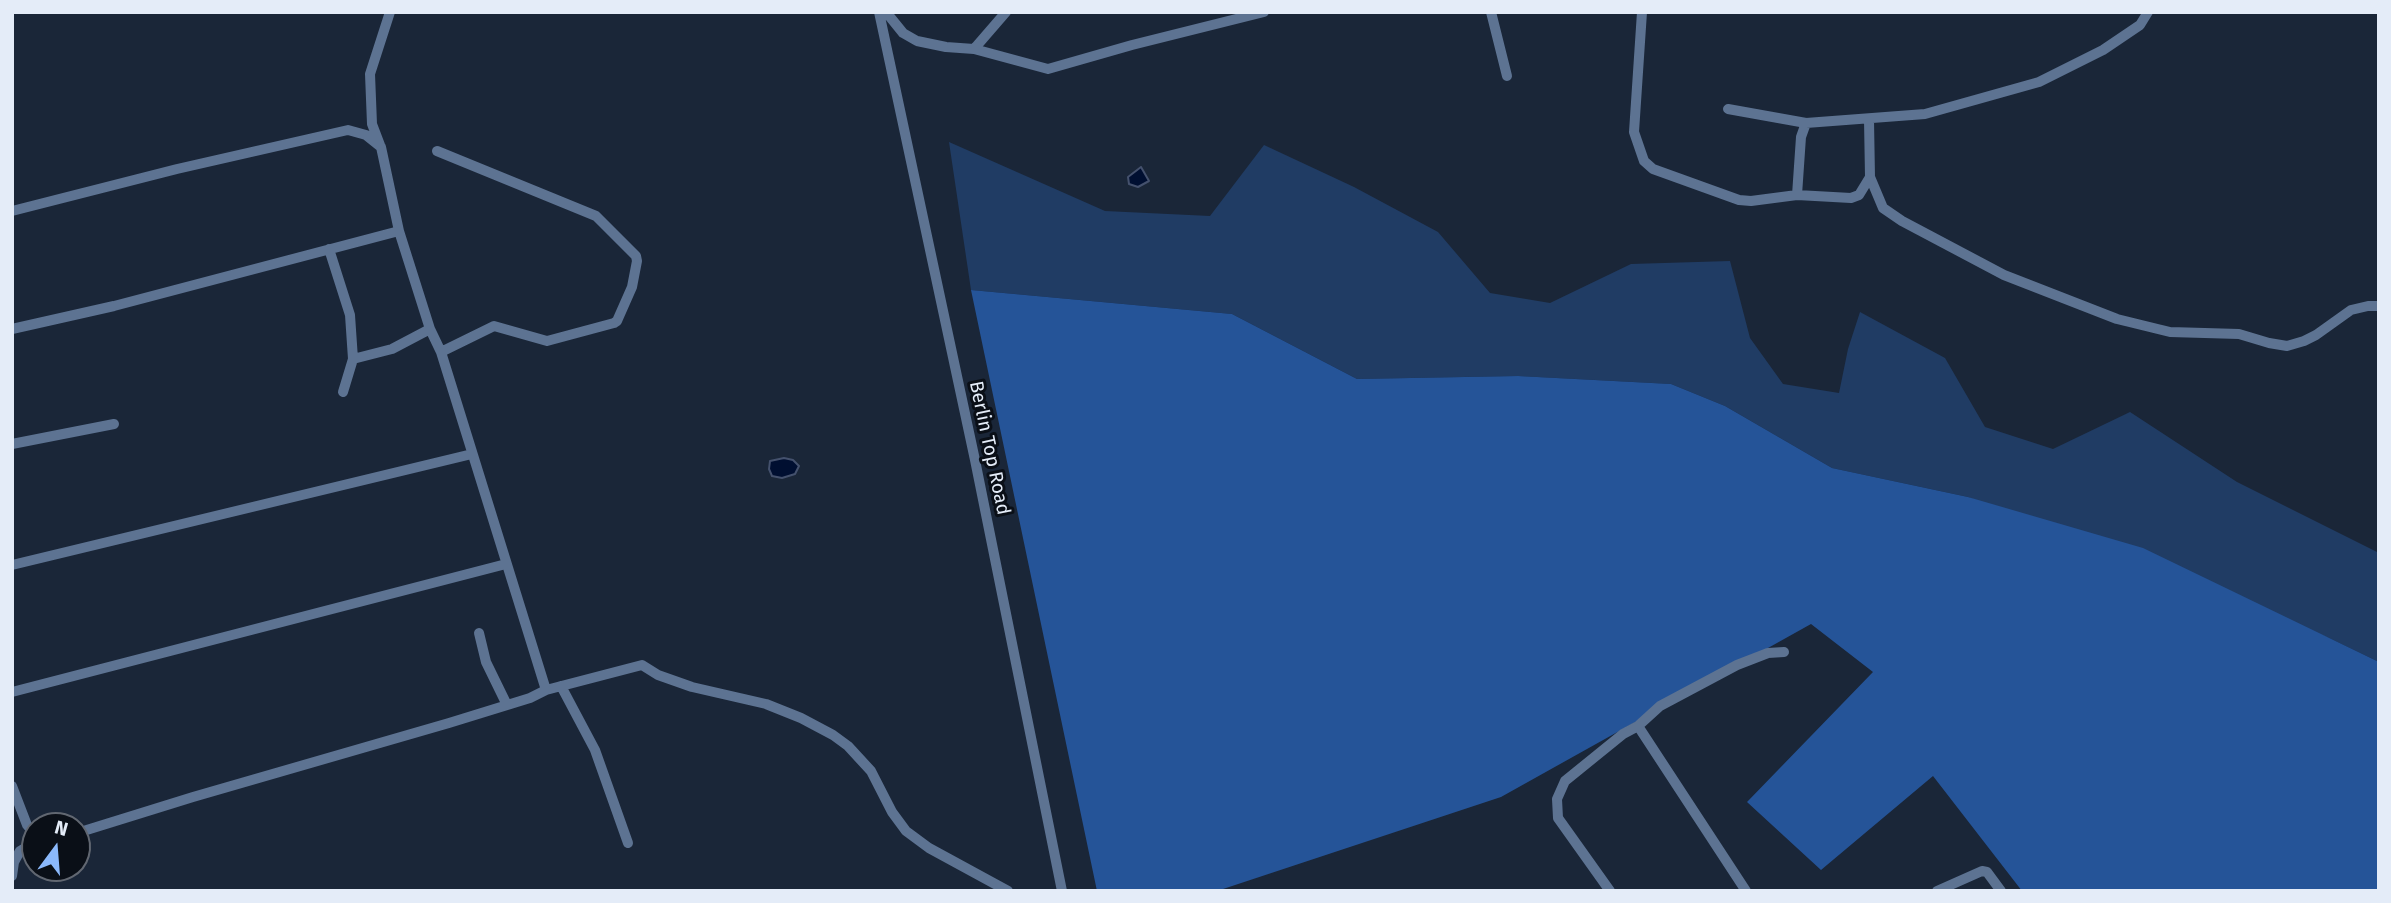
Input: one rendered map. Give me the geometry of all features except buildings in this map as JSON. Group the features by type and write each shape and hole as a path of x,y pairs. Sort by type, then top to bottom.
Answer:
{"street":[{"path":"390,12 370,74 372,124 381,147 399,231 440,352 546,690"},
{"name":"Berlin Top Road","path":"879,12 972,447 1062,891"},
{"path":"886,12 903,33 917,41 974,49 1048,69 1258,13"},
{"path":"974,49 1006,12"},
{"path":"1491,12 1507,76"},
{"path":"1642,12 1633,132 1644,161 1653,169 1739,200 1751,201 1797,195 1851,198 1859,195 1870,177"},
{"path":"1727,109 1806,123 1925,114 2039,82 2103,50 2140,25 2148,12"},
{"path":"1869,120 1870,177 1883,208 1902,221 2004,275 2117,319 2169,332 2239,334 2287,346 2304,341 2351,310 2379,306"},
{"path":"1797,195 1801,137 1806,123"},
{"path":"12,211 177,169 348,130 366,135 381,147"},
{"path":"437,151 596,216 636,256 637,261 632,287 614,323 547,341 494,326 440,352"},
{"path":"12,329 114,306 399,231"},
{"path":"329,249 349,314 353,359 343,392"},
{"path":"353,359 392,349 430,329"},
{"path":"12,444 114,424"},
{"path":"12,565 472,454"},
{"path":"12,692 506,564"},
{"path":"479,633 486,662 508,705"},
{"path":"1610,891 1558,818 1557,799 1565,781 1660,706 1737,665 1768,653 1784,652"},
{"path":"91,829 508,705 546,690 642,666 658,675 692,687 766,704 833,735 871,771 892,812 906,831 917,840 1008,891"},
{"path":"561,686 595,750 628,843"},
{"path":"1638,726 1746,891"},
{"path":"12,786 22,812"},
{"path":"12,876 16,852"},
{"path":"1937,891 1982,871 1987,872 2001,891"}],"shaded area":[{"path":"949,142 1105,211 1210,216 1264,145 1354,187 1438,232 1490,293 1550,303 1631,264 1730,261 1750,338 1783,384 1839,393 1848,349 1860,312 1945,358 1985,427 2053,449 2130,412 2237,482 2379,553 2379,662 2329,638 1968,497 1832,468 1725,406 1671,384 1518,376 1357,379 1232,314 971,290"},
{"path":"1141,167 1149,181 1138,187 1129,184 1128,177"},
{"path":"971,290 1232,314 1357,379 1518,376 1671,384 1725,406 1832,468 1968,497 2143,548 2379,662 2379,891 2022,891 1933,776 1821,870 1747,802 1873,672 1811,624 1501,797 1217,891 1097,891"},
{"path":"784,458 793,460 799,466 795,474 782,478 772,476 770,461"}]}
